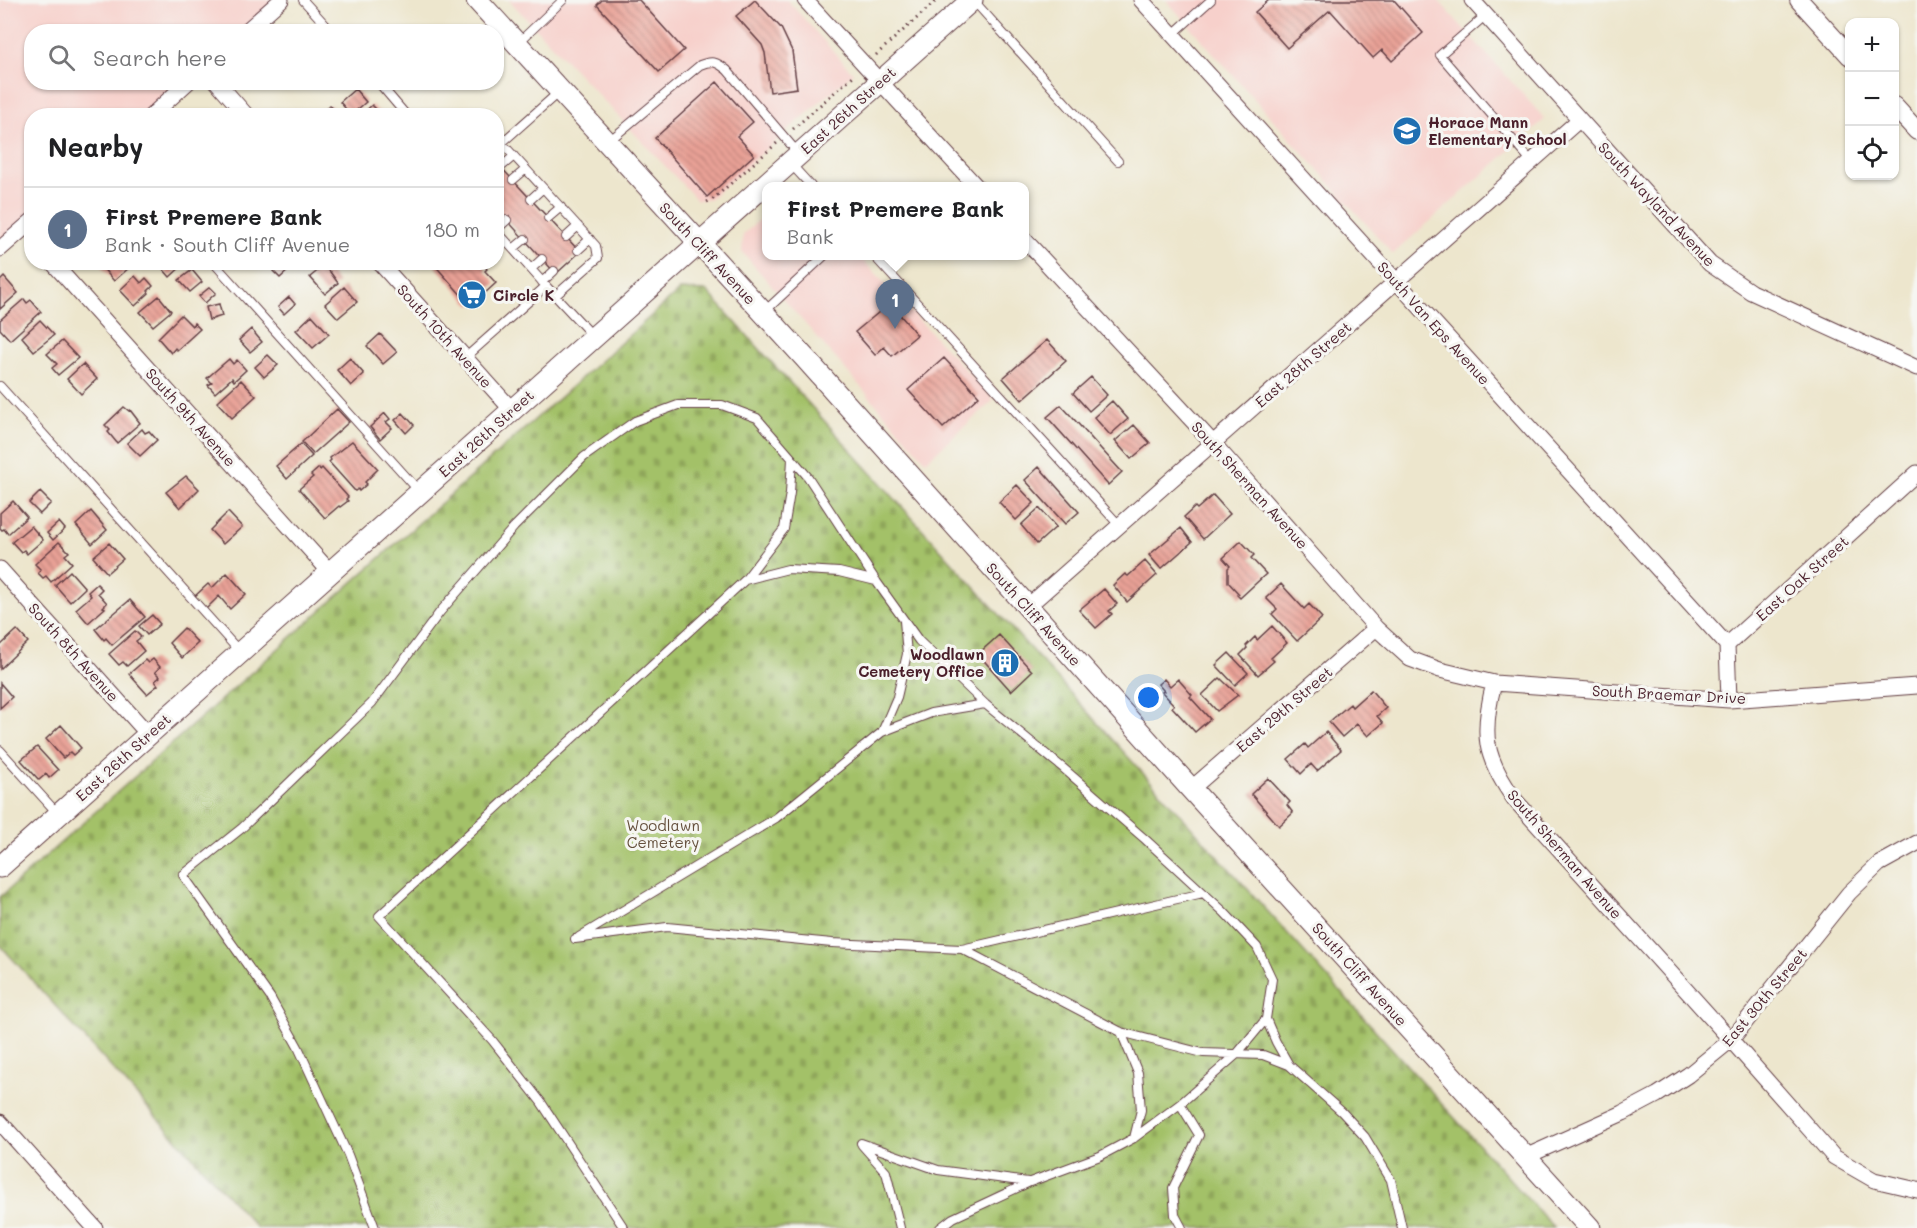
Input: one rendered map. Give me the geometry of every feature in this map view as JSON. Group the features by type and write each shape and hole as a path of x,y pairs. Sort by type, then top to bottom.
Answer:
{"main road":[{"name":"South Cliff Avenue","path":"477,0 499,24"},
{"name":"East 26th Street","path":"769,182 973,0"},
{"name":"South Cliff Avenue","path":"504,30 1590,1228"},
{"name":"East 26th Street","path":"0,867 762,188"}],"street":[{"path":"254,24 281,0"},
{"path":"805,0 972,182"},
{"name":"South Van Eps Avenue","path":"1141,0 1727,645"},
{"name":"South Wayland Avenue","path":"1473,0 1710,264 1751,292 1917,368"},
{"path":"1799,0 1845,51"},
{"path":"159,108 179,90"},
{"path":"224,90 240,108"},
{"path":"1899,111 1917,131"},
{"name":"East 28th Street","path":"1028,607 1580,120"},
{"path":"0,249 24,233"},
{"name":"South Sherman Avenue","path":"1029,244 1213,443 1376,628 1410,659 1440,670 1494,683 1487,710 1486,737 1492,760 1502,782 1515,800 1834,1157 1874,1180 1917,1190"},
{"name":"South 9th Avenue","path":"59,270 330,572"},
{"name":"South 10th Avenue","path":"386,270 512,410"},
{"name":"East Oak Street","path":"1727,645 1917,473"},
{"name":"South 8th Avenue","path":"0,569 148,734"},
{"name":"East 29th Street","path":"1191,789 1376,628"},
{"path":"1727,645 1729,700"},
{"name":"South Braemar Drive","path":"1494,683 1729,700 1917,686"},
{"name":"East 30th Street","path":"1525,1157 1623,1113 1688,1075 1731,1040 1849,893 1879,864 1917,843"},
{"path":"0,1122 95,1228"}],"lane":[{"path":"303,0 325,24"},
{"path":"517,44 563,0"},
{"path":"973,0 1118,160"},
{"path":"1172,35 1211,0"},
{"path":"1486,15 1440,55 1532,162"},
{"path":"607,143 700,65 710,61 717,62 727,70 784,137 808,182"},
{"path":"385,90 400,108"},
{"path":"504,141 560,91"},
{"path":"504,149 514,156 596,246 598,258 555,296"},
{"path":"504,164 514,156"},
{"path":"513,180 526,169"},
{"path":"531,199 543,188"},
{"path":"548,218 561,207"},
{"path":"504,223 507,220"},
{"path":"566,237 578,226"},
{"path":"504,239 594,337"},
{"path":"513,249 525,239"},
{"path":"578,250 590,239"},
{"path":"531,269 542,259"},
{"path":"763,313 819,260"},
{"path":"879,260 1119,525"},
{"path":"220,270 420,492"},
{"path":"465,358 544,284 554,271"},
{"path":"0,386 240,652"},
{"path":"375,1228 348,1155 298,1047 270,997 183,875 242,828 372,703 440,612 514,527 584,457 635,421 678,405 722,405 757,418 808,477 876,581 919,641 985,704 1063,768 1203,893 1257,947 1272,979 1266,1019 1236,1055 1180,1104 1134,1138 1100,1156 1030,1182 953,1218 940,1228"},
{"path":"624,1228 534,1093 492,1040 379,916 745,580 784,530 790,493 792,459"},
{"path":"745,580 788,570 838,572 876,581"},
{"path":"882,732 897,697 907,654 904,619"},
{"path":"985,704 931,713 882,732 776,818 576,939 667,927 832,943 962,949 1203,893"},
{"path":"0,750 59,815"},
{"path":"962,949 1121,1032 1203,1053 1263,1055 1289,1065"},
{"path":"1266,1019 1289,1065 1342,1112 1365,1137 1391,1180 1402,1228"},
{"path":"1121,1032 1138,1072 1141,1110 1134,1138"},
{"path":"1180,1104 1199,1136 1173,1188 1175,1215 1182,1228"},
{"path":"900,1228 886,1172 861,1143 938,1170 1030,1182"}],"path":[{"path":"707,202 865,66 937,0"}],"shaded area":[{"path":"0,0 281,0 253,24 24,24 24,90 180,90 159,108 24,108 24,227 0,249"},
{"path":"509,0 787,0 853,73 710,199 697,200"},
{"name":"Horace Mann Elementary School","path":"1166,0 1438,0 1545,119 1393,254"},
{"path":"762,217 762,260 863,260 994,400 926,461 742,252 743,235"}],"green space":[{"name":"Woodlawn Cemetery","path":"680,290 707,291 1554,1228 257,1228 0,945 0,897"}],"building":[{"path":"602,0 639,0 684,50 659,72 597,5"},
{"path":"755,0 781,28 792,51 797,88 770,92 762,45 736,16"},
{"path":"1269,0 1394,0 1423,33 1392,61 1382,50 1373,58 1330,10 1287,48 1255,12"},
{"path":"717,82 753,122 737,136 754,155 707,197 655,138"},
{"path":"356,90 366,102 359,108 345,108 340,102"},
{"name":"Circle K","path":"504,171 580,252 556,274 504,217"},
{"path":"104,270 127,270 114,281"},
{"path":"164,270 177,270 170,277"},
{"path":"192,270 202,282 190,292 179,280"},
{"path":"274,270 289,270 280,278"},
{"path":"319,270 329,270 338,283 325,294 310,277"},
{"name":"Circle K","path":"439,270 486,270 496,283 471,306"},
{"path":"135,276 141,283 146,278 153,286 135,306 120,290"},
{"path":"4,277 18,293 0,309 0,281"},
{"path":"210,287 216,293 205,303 199,296"},
{"path":"344,287 357,302 338,318 325,304"},
{"path":"159,296 171,311 153,326 140,312"},
{"path":"289,297 295,304 284,314 278,307"},
{"path":"24,299 27,303 31,300 41,312 10,340 0,329 0,320"},
{"path":"890,303 917,335 892,356 884,347 875,355 855,332"},
{"path":"219,304 222,316 209,320 206,307"},
{"path":"181,315 192,326 194,323 200,329 171,353 158,338"},
{"path":"312,315 329,334 313,348 296,330"},
{"path":"40,320 54,335 34,351 22,337"},
{"path":"251,329 262,342 250,352 239,340"},
{"path":"380,334 397,352 383,364 367,346"},
{"path":"1047,340 1066,361 1022,400 1003,378"},
{"path":"62,341 78,358 58,375 52,368 57,364 47,354"},
{"path":"268,355 278,365 264,377 255,367"},
{"path":"350,358 364,374 351,386 337,370"},
{"path":"944,358 979,396 943,428 908,390"},
{"path":"229,359 233,364 237,360 246,370 234,381 232,378 215,393 208,385 212,383 207,378"},
{"path":"83,364 97,379 81,394 67,379"},
{"path":"1091,377 1107,395 1089,411 1073,393"},
{"path":"241,380 256,396 232,418 217,402"},
{"path":"1112,401 1128,419 1110,435 1094,417"},
{"path":"1061,405 1122,472 1108,485 1047,417"},
{"path":"124,407 130,410 140,423 117,443 105,425"},
{"path":"337,409 349,422 313,454 302,442"},
{"path":"385,413 390,419 386,422 392,428 380,439 370,427"},
{"path":"403,413 414,425 406,433 395,420"},
{"path":"1134,425 1150,443 1131,459 1115,441"},
{"path":"142,429 145,433 149,431 157,440 140,456 127,443"},
{"path":"352,441 378,469 359,491 358,489 355,491 329,462 330,458"},
{"path":"301,444 312,456 287,479 276,466"},
{"path":"1039,467 1079,512 1065,524 1025,480"},
{"path":"319,468 320,470 322,468 348,497 346,499 348,501 325,518 299,489 313,477 311,475"},
{"path":"186,476 199,489 180,508 166,492"},
{"path":"1017,485 1034,503 1016,520 999,502"},
{"path":"40,492 51,503 40,514 29,503"},
{"path":"1213,495 1230,514 1203,539 1184,517"},
{"path":"13,501 27,517 8,534 0,528 0,513"},
{"path":"1039,508 1056,527 1037,544 1021,525"},
{"path":"91,511 107,530 92,544 76,525"},
{"path":"228,512 242,527 223,544 210,530"},
{"path":"59,522 65,529 53,540 47,533"},
{"path":"31,526 43,540 27,554 24,550 21,552 12,542"},
{"path":"1181,528 1192,542 1161,569 1149,555"},
{"path":"1241,541 1254,555 1251,558 1266,574 1240,598 1228,582 1230,566 1223,558"},
{"path":"59,542 69,552 65,555 72,563 51,582 46,576 43,578 38,573 41,570 35,564"},
{"path":"109,543 123,559 107,573 93,557"},
{"path":"1145,561 1157,575 1127,602 1113,585"},
{"path":"70,571 85,588 70,602 55,585"},
{"path":"227,573 246,594 230,609 219,596 206,609 195,596 208,584 212,588"},
{"path":"97,584 102,589 98,593 107,603 103,607 105,608 88,623 76,609 91,596 88,592"},
{"path":"1281,584 1304,609 1309,604 1322,618 1297,641 1272,614 1277,609 1266,598"},
{"path":"1104,589 1117,604 1109,611 1112,614 1096,628 1079,610"},
{"path":"130,600 145,617 112,645 106,638 104,640 95,629"},
{"path":"152,615 160,624 147,635 139,626"},
{"path":"1272,626 1287,643 1271,658 1274,661 1258,675 1240,655 1255,637 1257,640"},
{"path":"184,628 198,643 182,658 169,643"},
{"path":"17,630 28,642 0,669 0,646"},
{"path":"135,631 141,637 136,641 144,651 127,666 123,662 119,665 109,654"},
{"name":"Woodlawn Cemetery Office","path":"999,635 1032,671 1011,691 978,654"},
{"path":"1229,653 1248,673 1235,685 1216,665"},
{"path":"153,659 160,667 155,672 160,677 155,681 158,685 147,694 129,674 145,660 148,663"},
{"path":"1220,678 1238,695 1217,711 1202,695"},
{"path":"1164,679 1170,686 1178,679 1192,695 1190,697 1210,719 1195,732 1172,707 1174,705 1162,692 1164,691 1158,684"},
{"path":"0,683 12,697 0,708"},
{"path":"1371,690 1386,708 1377,716 1383,723 1368,736 1357,724 1342,737 1329,722 1350,704 1352,707"},
{"path":"61,725 81,748 73,755 70,752 63,758 46,739"},
{"path":"1326,732 1341,750 1317,771 1311,764 1301,774 1288,759 1305,744 1308,748"},
{"path":"37,747 58,770 49,778 46,774 39,780 21,760"},
{"path":"1268,778 1290,802 1287,805 1293,813 1279,826 1251,794"}],"place":[{"name":"Horace Mann Elementary School","path":"1407,131"},
{"name":"Circle K","path":"472,295"},
{"name":"First Premere Bank","path":"895,329"},
{"name":"Woodlawn Cemetery Office","path":"1005,663"}]}
